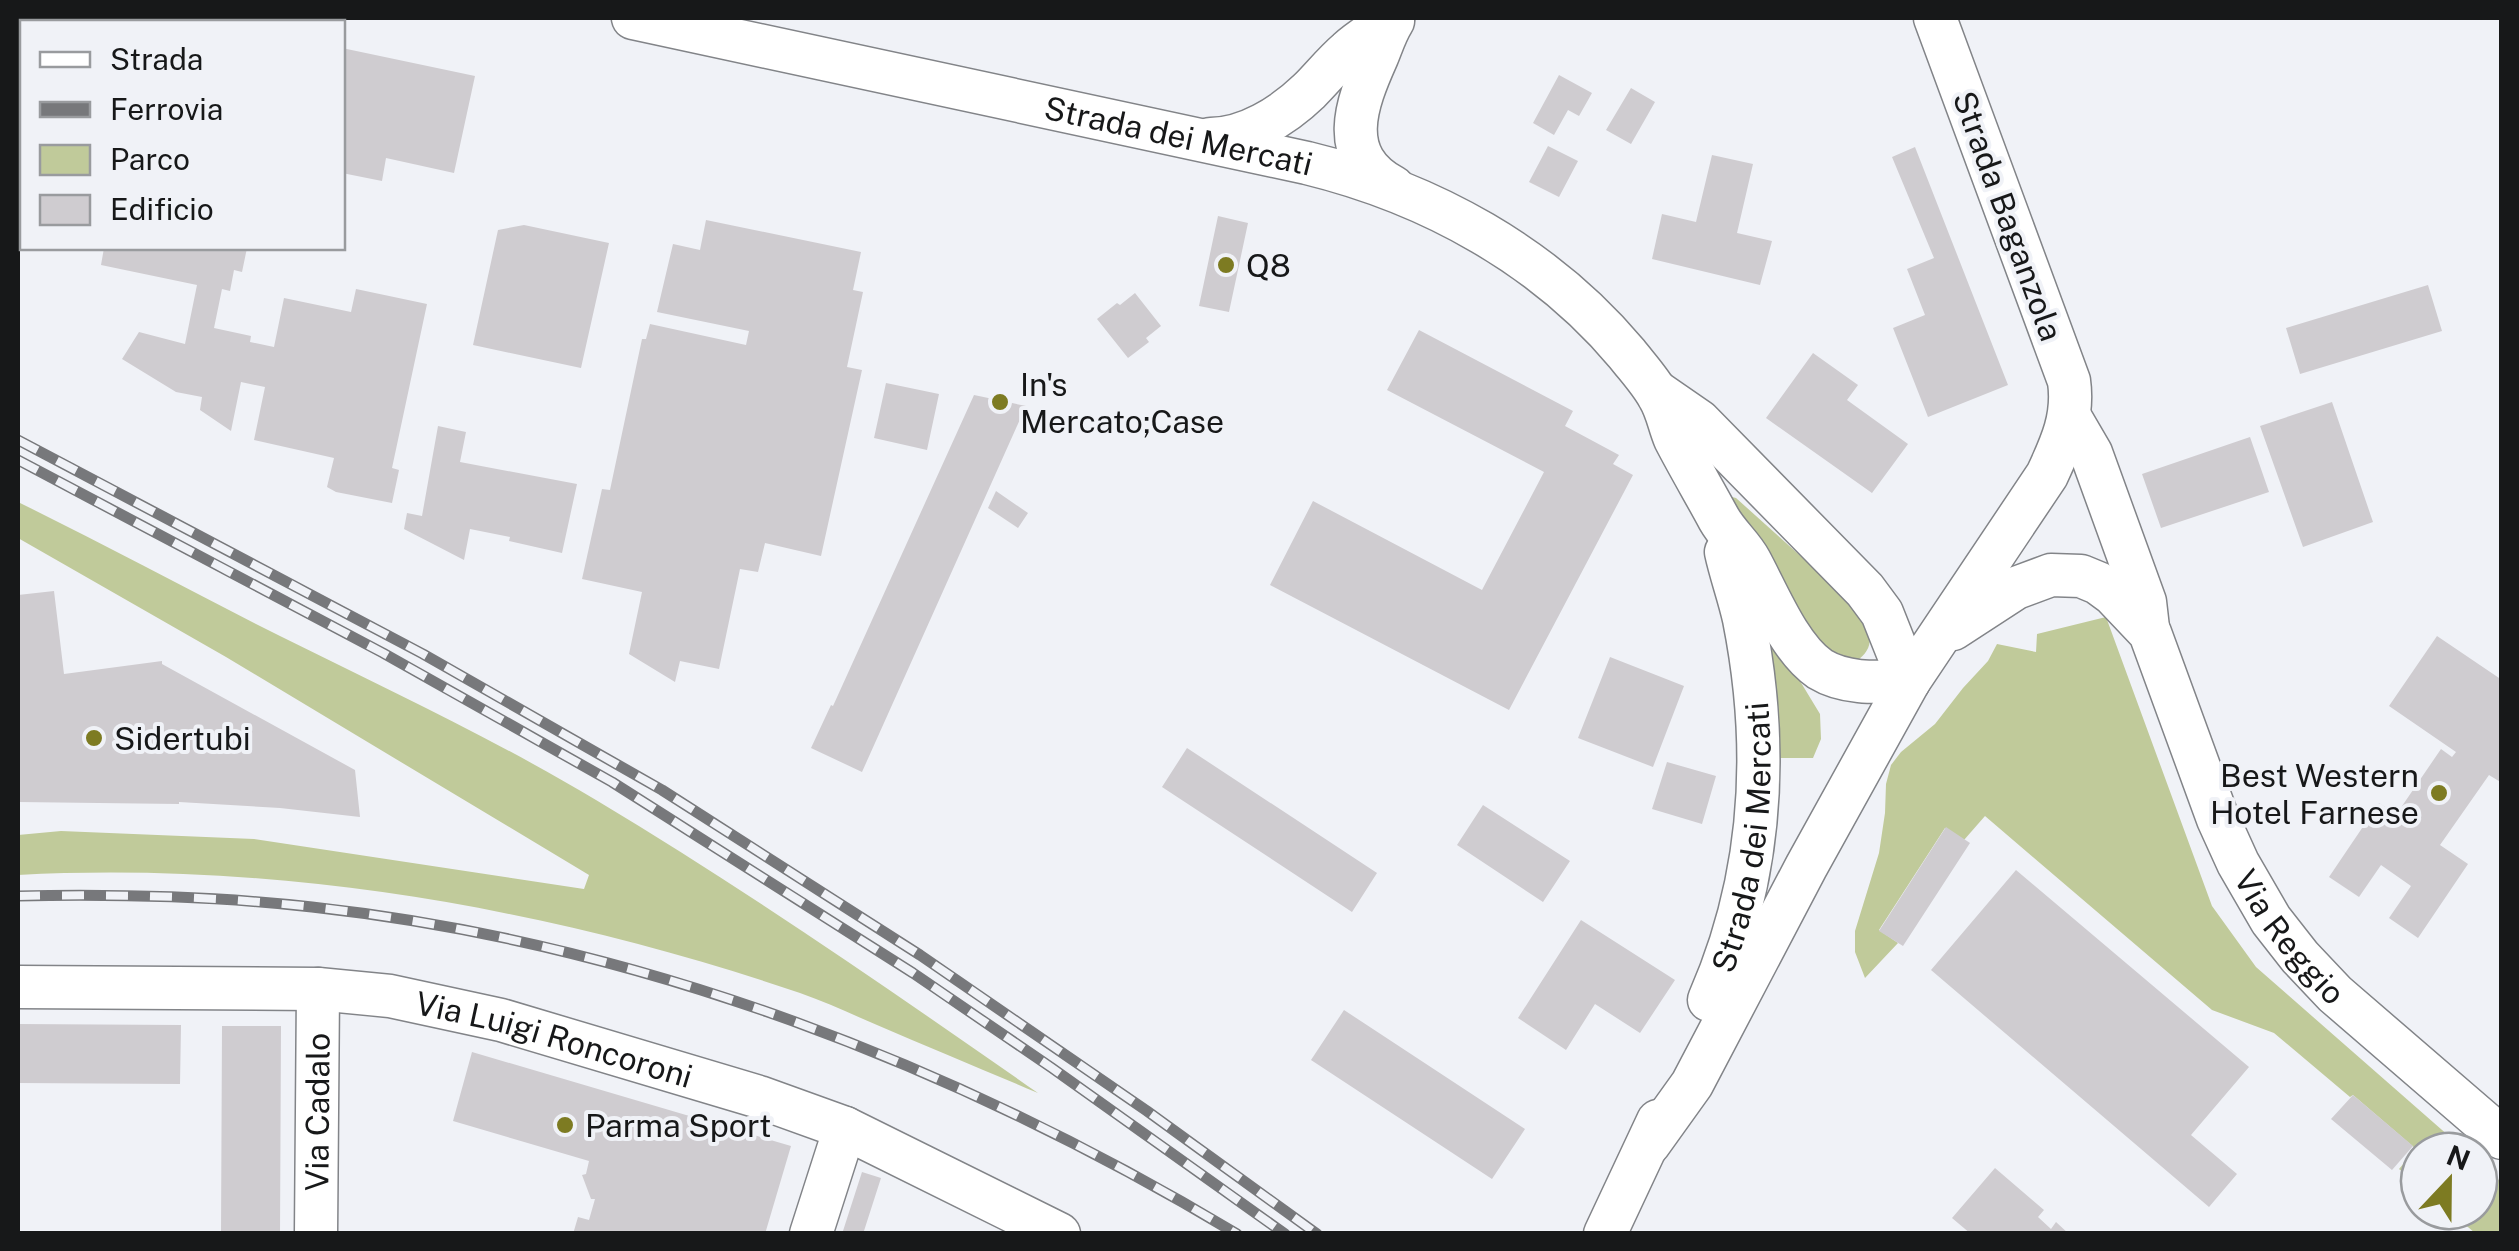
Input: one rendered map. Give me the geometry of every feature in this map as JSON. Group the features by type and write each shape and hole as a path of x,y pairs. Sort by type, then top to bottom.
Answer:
{"street":[{"name":"Strada dei Mercati","path":"633,18 1307,163 1398,190 1478,231 1542,274 1604,328 1657,392 1700,422 1858,583 1882,613 1909,681"},
{"path":"1186,136 1226,138 1257,127 1297,101 1347,51 1394,18"},
{"path":"1394,18 1364,84 1355,128 1360,153 1369,169 1398,190"},
{"path":"1912,18 1967,102"},
{"name":"Strada Baganzola","path":"1909,681 2046,475 2062,445 2071,400 2069,381 1935,18"},
{"name":"Strada dei Mercati","path":"1657,392 1676,440 1719,518 1744,550 1792,638 1811,662 1840,678 1909,681"},
{"name":"Strada Baganzola","path":"2070,417 2091,453 2145,602 2150,633"},
{"name":"Strada dei Mercati","path":"1605,1234 1649,1144 1669,1084 1732,945 1747,888 1757,821 1758,744 1752,663 1719,518"},
{"name":"Via Reggio","path":"1936,640 1989,604 2038,578 2059,574 2081,576 2106,588 2150,633 2218,819 2238,864 2271,920 2335,994 2502,1138"},
{"name":"Strada dei Mercati","path":"1649,1144 1692,1084 1909,681"},
{"name":"Via Luigi Roncoroni","path":"18,987 318,988 402,998 519,1025 758,1097 845,1128 1059,1234"},
{"name":"Via Cadalo","path":"316,1234 318,988"},
{"path":"811,1234 845,1128"}],"green space":[{"path":"1732,497 1863,612 1870,639 1862,657 1855,662 1822,650"},
{"path":"18,502 558,778 764,906 1038,1093 800,993 609,937 512,915 315,884 117,873 18,875 18,835 61,831 254,839 584,889 589,875 226,657 18,538"},
{"path":"2106,617 2212,906 2256,967 2443,1131 2399,1131 2399,1134 2274,1033 2212,1010 1985,816 1964,840 1945,828 1879,930 1898,943 1865,978 1855,952 1855,931 1879,853 1891,765 1935,724 1988,661 1997,644 2036,652 2037,634"},
{"path":"1766,625 1820,714 1821,739 1813,758 1777,758"},
{"path":"2499,1180 2501,1233 2473,1231 2499,1231"}],"building":[{"path":"18,18 85,18 20,20 18,130"},
{"path":"199,18 210,20 146,20"},
{"path":"345,49 475,76 454,173 386,158 382,181 345,174"},
{"path":"1559,75 1592,93 1579,116 1568,110 1554,135 1533,123"},
{"path":"1631,88 1655,102 1631,144 1606,130"},
{"path":"1548,146 1578,161 1559,197 1529,182"},
{"path":"1915,147 2008,385 1928,417 1893,328 1925,315 1907,269 1934,258 1892,157"},
{"path":"1712,155 1753,164 1737,233 1772,241 1760,285 1652,259 1662,214 1696,222"},
{"path":"1218,216 1248,223 1229,312 1199,306"},
{"path":"706,220 861,252 853,290 863,292 847,367 862,370 821,556 765,543 758,572 740,569 719,669 680,661 675,682 629,654 642,592 582,579 602,489 610,490 642,339 646,339 650,324 746,345 749,331 657,312 673,244 700,250"},
{"path":"524,225 609,243 581,368 473,345 498,230"},
{"path":"104,250 247,250 242,272 234,270 230,291 222,289 214,328 251,336 250,342 274,347 284,298 351,312 356,289 427,304 392,468 399,470 392,503 327,487 334,458 254,440 265,387 241,382 231,431 200,410 202,397 176,392 122,359 139,332 185,344 197,285 101,265"},
{"path":"2428,285 2442,331 2300,374 2286,328"},
{"path":"1135,293 1161,326 1146,338 1149,342 1128,358 1097,319"},
{"path":"1419,330 1573,411 1565,426 1619,455 1613,464 1633,475 1509,710 1270,585 1313,501 1482,590 1544,472 1387,390"},
{"path":"1813,353 1858,385 1847,400 1908,444 1872,493 1766,418"},
{"path":"886,383 939,394 927,450 874,438"},
{"path":"974,395 1026,406 862,772 811,748"},
{"path":"2332,402 2373,522 2303,547 2260,426"},
{"path":"438,426 466,432 460,462 577,484 562,553 470,529 464,560 404,529 407,513 422,516"},
{"path":"2250,437 2269,492 2161,528 2142,474"},
{"path":"996,491 1028,513 1018,528 988,508"},
{"path":"54,591 64,674 162,661 355,770 360,817 179,802 18,802 18,595"},
{"path":"2437,636 2502,680 2502,783 2489,775 2440,845 2468,864 2418,938 2389,918 2411,886 2381,865 2359,897 2329,877 2379,803 2408,822 2411,818 2400,809 2441,749 2452,757 2456,752 2389,706"},
{"path":"1610,657 1684,686 1653,767 1578,738"},
{"path":"1187,748 1377,873 1352,912 1162,787"},
{"path":"1667,762 1716,776 1702,824 1652,809"},
{"path":"1483,805 1570,861 1543,902 1457,845"},
{"path":"1946,827 1970,843 1903,946 1879,931"},
{"path":"2016,870 2249,1067 2191,1135 2237,1174 2209,1207 1931,970"},
{"path":"1581,920 1675,980 1640,1033 1595,1004 1566,1050 1518,1018"},
{"path":"1344,1010 1525,1129 1492,1179 1311,1060"},
{"path":"18,1024 181,1025 180,1084 18,1083"},
{"path":"222,1026 281,1026 280,1234 221,1234"},
{"path":"472,1052 791,1146 765,1234 573,1234 578,1217 589,1220 595,1199 591,1199 582,1175 586,1174 589,1161 453,1121"},
{"path":"2353,1095 2399,1134 2399,1162 2392,1170 2331,1119"},
{"path":"1995,1168 2044,1210 2038,1217 2051,1229 2056,1222 2069,1234 1971,1234 1952,1218"},
{"path":"862,1172 881,1178 863,1234 842,1234"}],"railway":[{"path":"18,440 423,654 662,790 920,955 1317,1234"},
{"path":"18,460 383,653 612,782 913,973 1285,1234"},
{"path":"18,896 165,897 312,907 434,924 555,950 674,982 792,1021 907,1066 1020,1117 1237,1234"}],"place":[{"name":"Q8","path":"1226,265"},
{"name":"In's Mercato;Case","path":"1000,402"},
{"name":"Sidertubi","path":"94,738"},
{"name":"Best Western Hotel Farnese","path":"2439,793"},
{"name":"Parma Sport","path":"565,1125"}]}
